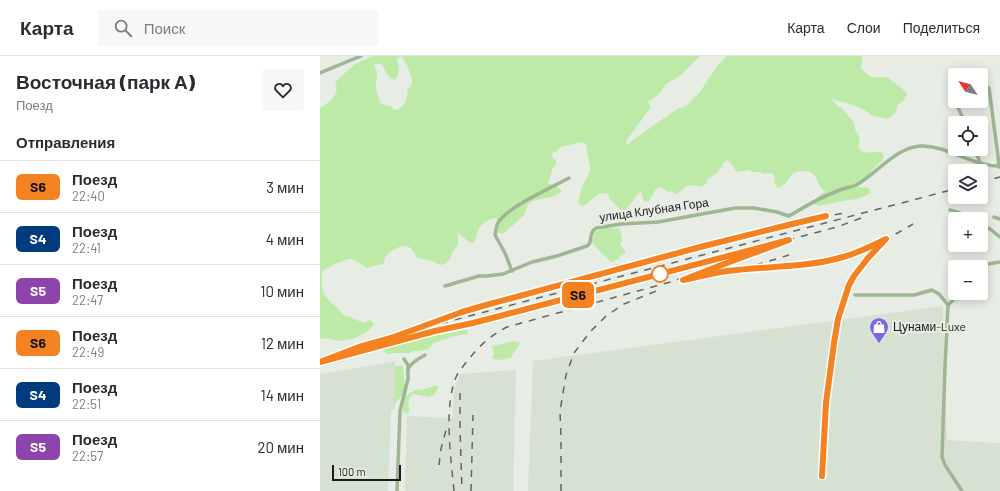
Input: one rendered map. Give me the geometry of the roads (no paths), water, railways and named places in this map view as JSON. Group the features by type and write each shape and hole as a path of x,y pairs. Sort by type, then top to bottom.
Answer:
{"street":[{"path":"320,73 361,56"},
{"path":"978,156 980,162 987,166 999,166 989,88"},
{"name":"улица Клубная Гора","path":"445,286 479,276 503,274 532,262 557,256 589,245 591,242 591,233 596,228 621,224 658,222 735,208 754,208 777,212 788,216 835,191 857,185 906,150 914,147 923,146 938,148 980,162"},
{"path":"512,271 505,252 495,235 498,222 519,205 569,178"},
{"path":"950,210 957,212"},
{"path":"994,217 1000,219"},
{"path":"988,228 1000,237"},
{"path":"988,264 1000,262"},
{"path":"855,294 914,295 932,290 939,294 948,305 942,457 944,465 962,491"},
{"path":"948,305 953,300"},
{"path":"408,369 414,362 426,355"},
{"path":"397,491 400,411 408,380 408,365 404,359"}],"railway":[{"path":"988,180 1000,177"},
{"path":"320,358 454,320 948,191"},
{"path":"456,315 486,305 704,246 817,218 845,213"},
{"path":"435,331 498,317 837,227 861,218"},
{"path":"706,275 742,269 801,265 830,261 871,247 913,224"},
{"path":"822,476 826,403 838,319 849,285 854,275 886,239"},
{"path":"756,265 789,255"},
{"path":"694,276 724,264"},
{"path":"454,491 449,432 450,401 457,375 472,355 486,341 507,327 674,281 699,271"},
{"path":"561,491 560,411 566,375 574,353 590,332 606,316 624,304 661,289"},
{"path":"460,393 462,491"},
{"path":"471,491 473,415"},
{"path":"439,465 446,430"}],"train":[{"name":"S6","path":"822,476 826,403 838,319 849,285 854,276 886,239 857,252 822,262 728,271 683,280 789,240 320,362 359,347 391,338 462,312 486,305 704,246 826,216"}],"place":[{"name":"Цунами-Luxe","path":"879,344"}]}
